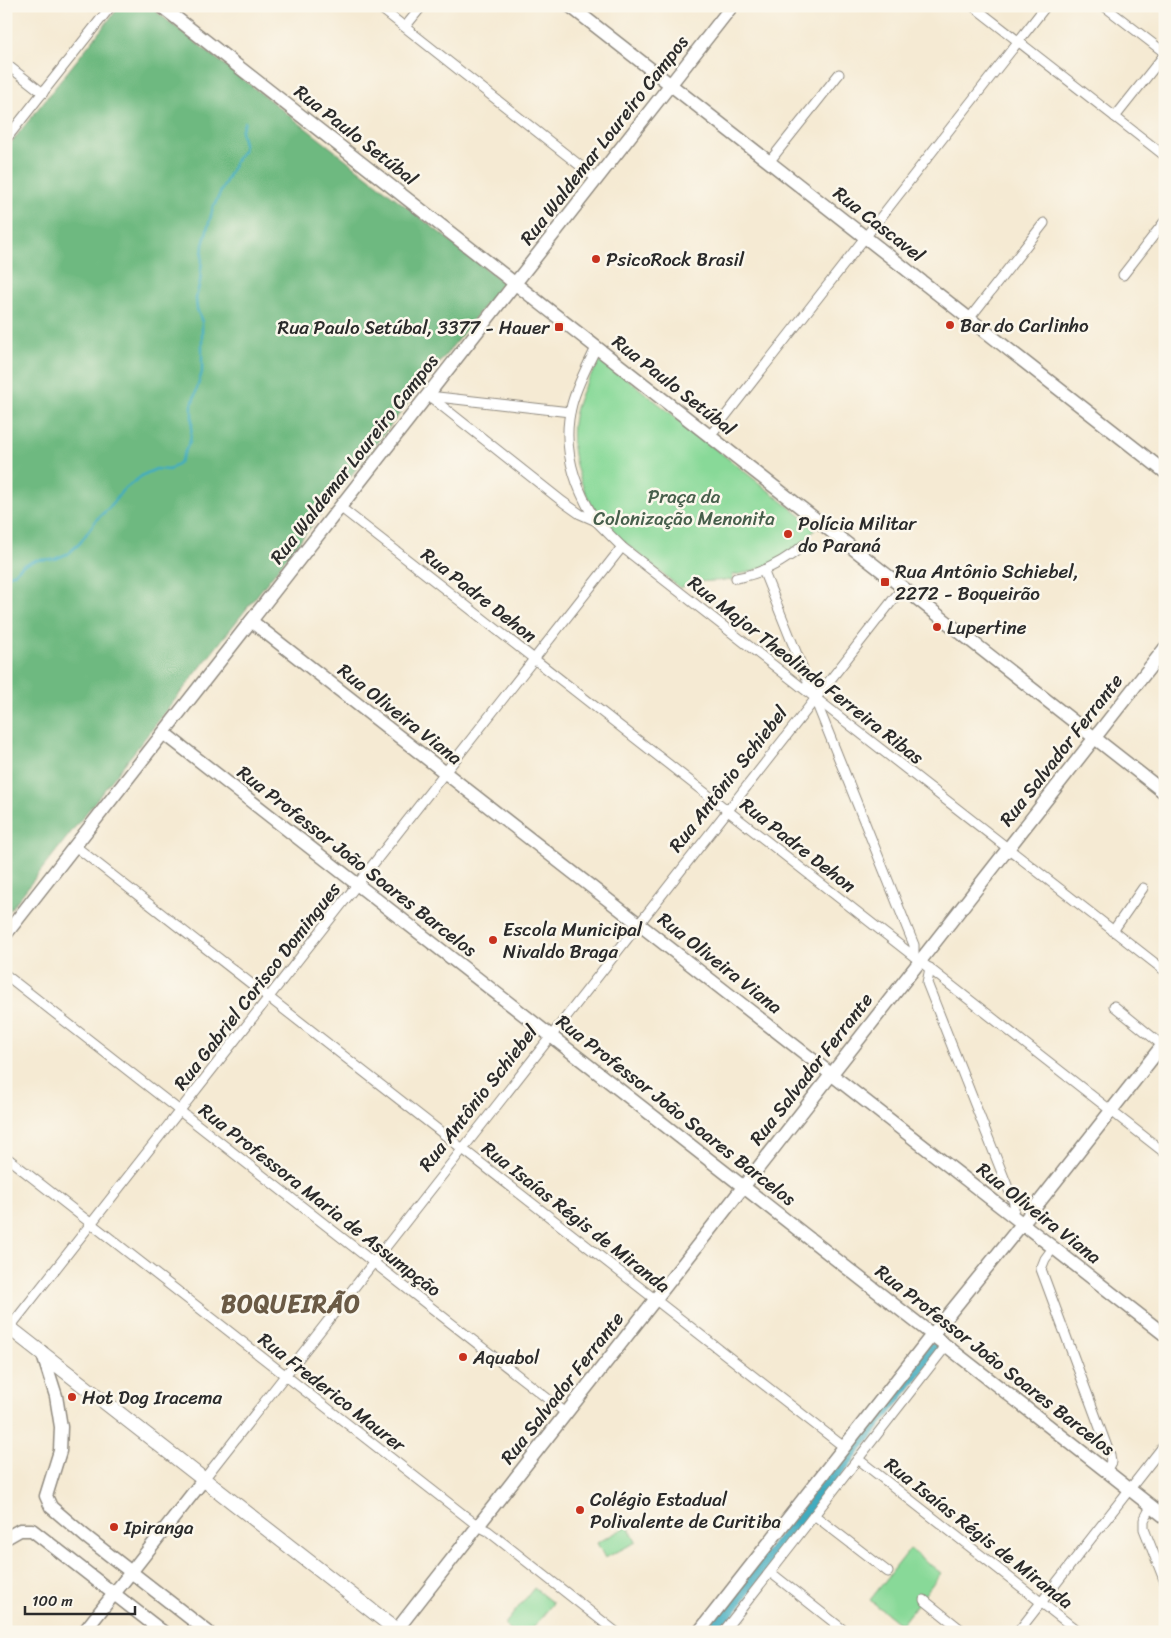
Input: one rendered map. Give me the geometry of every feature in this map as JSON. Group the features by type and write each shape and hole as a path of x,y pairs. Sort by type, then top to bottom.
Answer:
{"main road":[{"name":"Rua Paulo Setúbal","path":"161,6 1165,793"},
{"name":"Rua Cascavel","path":"570,6 1165,472"},
{"name":"Rua Waldemar Loureiro Campos","path":"6,934 732,6"},
{"name":"Rua Oliveira Viana","path":"251,621 1165,1336"},
{"name":"Rua Salvador Ferrante","path":"397,1631 1165,648"},
{"name":"Rua Professor João Soares Barcelos","path":"164,733 1165,1517"},
{"path":"699,1632 1163,1044"},
{"path":"7,1326 397,1631"},
{"path":"42,1352 56,1396 61,1427 60,1451 46,1496 51,1507 84,1536 208,1632"},
{"name":"Rua Antônio Schiebel","path":"84,1632 204,1479"},
{"path":"6,1538 24,1529 32,1530 163,1632"}],"street":[{"path":"6,139 111,6"},
{"path":"378,6 597,179"},
{"path":"405,28 422,6"},
{"path":"973,6 1165,156"},
{"path":"709,437 1046,6"},
{"path":"1104,6 1165,54 1115,118"},
{"path":"6,64 42,93"},
{"path":"769,162 838,74"},
{"path":"1123,275 1165,221"},
{"path":"969,319 1044,223"},
{"path":"596,348 574,397 570,412 568,442 573,470 584,499 596,521"},
{"path":"428,396 570,412"},
{"name":"Rua Major Theolindo Ferreira Ribas","path":"428,396 563,502 580,514 596,521 622,547 1165,971"},
{"name":"Rua Padre Dehon","path":"340,507 1165,1152"},
{"path":"736,578 752,575 763,570 790,556 804,545"},
{"name":"Rua Gabriel Corisco Domingues","path":"7,1326 91,1224 622,547"},
{"path":"763,570 921,962 927,983 1014,1203 1014,1209 1010,1214"},
{"name":"Rua Antônio Schiebel","path":"204,1479 903,587"},
{"name":"Rua Isaías Régis de Miranda","path":"75,846 844,1448"},
{"path":"1113,931 1143,888"},
{"name":"Rua Professora Maria de Assumpção","path":"6,975 566,1413"},
{"path":"1114,1006 1163,1044"},
{"name":"Rua Frederico Maurer","path":"6,1157 616,1632"},
{"path":"1053,1248 1041,1269 1110,1455 1111,1462 1106,1471"},
{"path":"727,1630 946,1346"},
{"path":"1018,1632 1165,1444"},
{"name":"Rua Isaías Régis de Miranda","path":"858,1459 1079,1632"},
{"path":"1151,1507 1144,1520 1144,1530 1165,1582"},
{"path":"814,1515 888,1572"},
{"path":"770,1572 846,1632"},
{"path":"924,1600 964,1632"}],"green space":[{"path":"120,6 149,6 503,282 6,915 6,149"},
{"name":"Praça da Colonização Menonita","path":"602,359 816,528 805,542 786,556 768,565 750,572 732,575 733,580 694,582 680,588 607,528 589,500 582,484 576,467 572,433 574,415 581,394"},
{"path":"628,1526 636,1542 605,1558 597,1543"},
{"path":"910,1549 941,1573 901,1625 870,1600"},
{"path":"534,1588 553,1603 530,1632 512,1632 504,1625"}],"waterway":[{"path":"6,577 23,565 36,560 55,559 69,553 80,543 97,519 109,508 122,491 143,475 156,469 169,470 180,462 190,441 192,405 202,372 202,322 197,309 196,298 200,282 203,245 213,208 236,160 243,151 244,144 241,131 245,122"},
{"path":"711,1632 933,1349"}],"place":[{"name":"PsicoRock Brasil","path":"596,259"},
{"name":"Bar do Carlinho","path":"950,325"},
{"name":"Rua Paulo Setúbal, 3377 - Hauer","path":"559,327"},
{"name":"Polícia Militar do Paraná","path":"788,534"},
{"name":"Rua Antônio Schiebel, 2272 - Boqueirão","path":"885,582"},
{"name":"Lupertine","path":"937,627"},
{"name":"Escola Municipal Nivaldo Braga","path":"493,940"},
{"name":"Aquabol","path":"463,1357"},
{"name":"Hot Dog Iracema","path":"72,1397"},
{"name":"Colégio Estadual Polivalente de Curitiba","path":"580,1510"},
{"name":"Ipiranga","path":"114,1527"}],"district":[{"name":"BOQUEIRÃO","path":"291,1304"}]}
